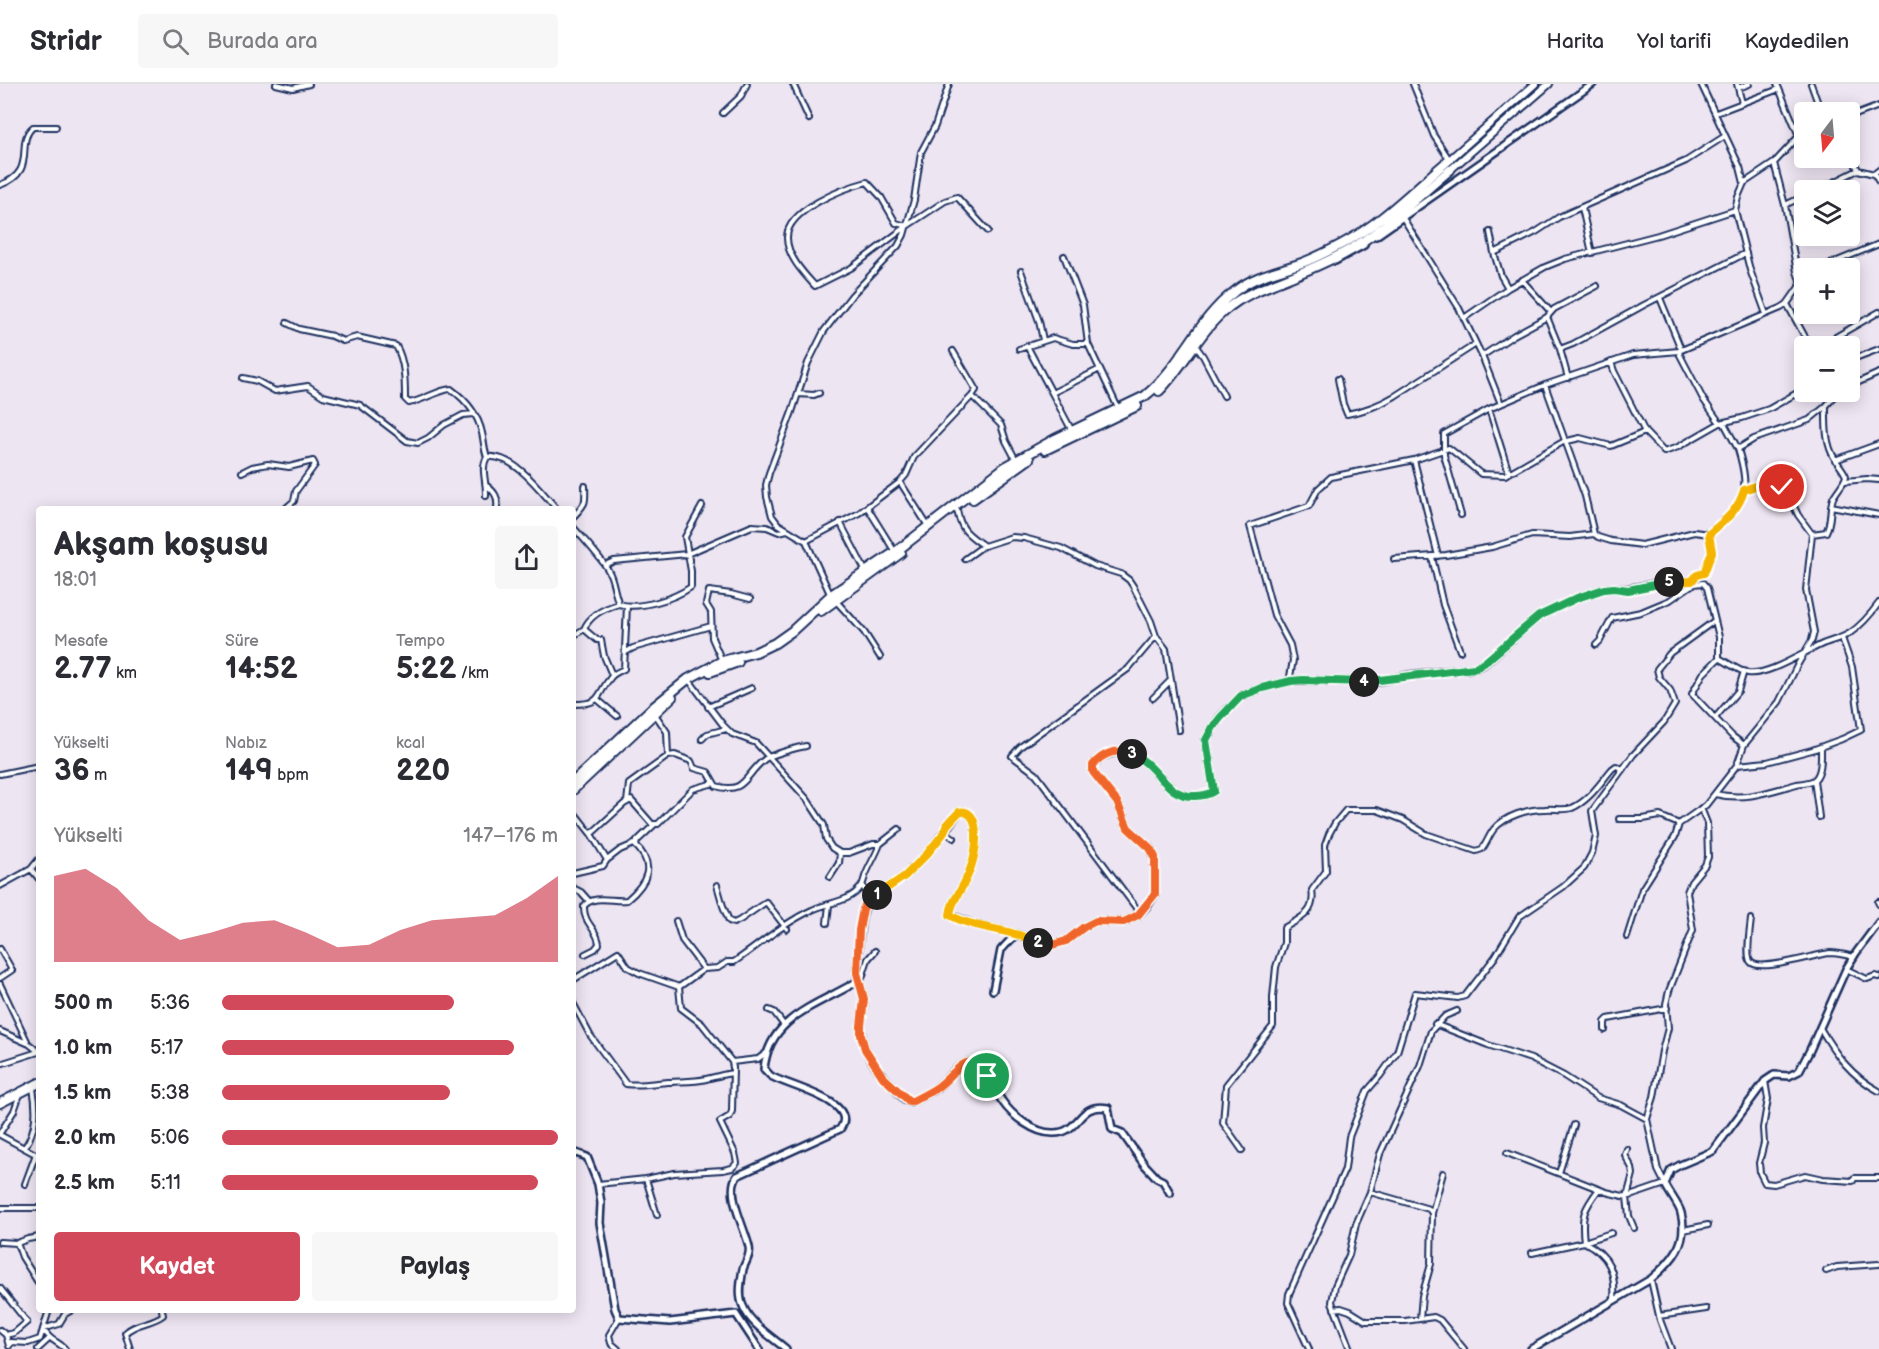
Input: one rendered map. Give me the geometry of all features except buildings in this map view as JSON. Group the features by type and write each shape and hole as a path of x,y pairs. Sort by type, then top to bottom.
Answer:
{"highway":[{"path":"576,779 689,681 722,661 756,652 775,643 866,571 895,552 1017,460 1145,396 1156,387 1209,316 1234,291 1260,277 1314,258 1361,233 1449,160"},
{"path":"689,681 769,651 796,634 833,597 891,561 957,510 1038,453 1146,400 1167,382 1215,319 1239,300 1362,243 1450,170"},
{"path":"576,787 653,711"},
{"path":"0,1103 36,1088"},
{"path":"0,1109 19,1096"}],"main road":[{"path":"1449,160 1535,84"},
{"path":"1450,170 1549,84"}],"street":[{"path":"276,84 293,88 309,84"},
{"path":"723,113 741,96 747,84"},
{"path":"793,84 809,119"},
{"path":"880,657 864,632 833,597 806,541 788,530 772,516 768,505 766,485 808,363 824,331 852,295 898,246 907,226 914,200 921,152 935,126 949,84"},
{"path":"1413,84 1434,136 1449,160"},
{"path":"1325,262 1336,261 1349,254 1593,84"},
{"path":"1701,84 1740,166 1744,183"},
{"path":"1742,103 1738,86 1749,84"},
{"path":"1811,84 1817,102"},
{"path":"1716,113 1778,86 1794,124"},
{"path":"1860,113 1879,106"},
{"path":"0,186 20,172 26,161 28,131 33,127 56,127"},
{"path":"1494,253 1542,229 1559,217 1686,162 1725,136"},
{"path":"1766,314 1746,253 1736,210 1738,197 1744,183 1774,163 1794,141"},
{"path":"1774,163 1785,205 1794,258"},
{"path":"1838,180 1858,170 1874,174 1879,182"},
{"path":"1874,174 1879,170"},
{"path":"907,226 896,223 881,197 867,182 848,187 814,204 791,223 786,238 791,256 815,286 851,268 907,226 945,201 957,196 988,231"},
{"path":"1785,205 1794,201"},
{"path":"1582,208 1592,253"},
{"path":"1464,318 1508,288 1545,267 1565,259 1658,235 1736,210"},
{"path":"1403,218 1464,318 1501,404"},
{"path":"1490,232 1498,269 1508,288"},
{"path":"1845,258 1879,244"},
{"path":"1560,349 1746,253"},
{"path":"1065,256 1083,305 1088,344 1098,370 1118,409"},
{"path":"1021,271 1039,321 1043,340"},
{"path":"1522,280 1550,311"},
{"path":"1482,356 1514,334 1547,317 1550,311 1597,286"},
{"path":"1461,515 1449,476 1444,450 1444,434 1489,409 1545,385 1633,355 1680,350 1781,308 1794,294"},
{"path":"1394,559 1432,557 1492,547 1532,535 1570,537 1594,534 1611,541 1642,545 1694,532 1709,534 1736,510 1744,490 1743,466 1738,449 1724,423 1720,423 1703,399 1680,355 1660,298"},
{"path":"1787,304 1805,336"},
{"path":"1837,336 1879,312"},
{"path":"1547,317 1560,349 1568,378"},
{"path":"287,323 343,341 357,337 396,346 401,355 405,399 409,403 420,401 443,389 451,389 463,398 475,414 482,432 487,457 483,468 487,485 486,496"},
{"path":"1019,349 1053,338 1072,344 1088,344"},
{"path":"1195,345 1224,396"},
{"path":"1338,379 1347,414 1375,406 1395,396 1476,345"},
{"path":"1027,346 1072,431"},
{"path":"1860,356 1879,349"},
{"path":"806,541 867,507 900,482 906,475 914,457 972,396 976,390 952,351"},
{"path":"1611,362 1645,432 1664,452 1678,447 1720,423 1763,412 1794,395"},
{"path":"1052,393 1098,370"},
{"path":"1860,382 1879,373"},
{"path":"243,378 257,381 274,391 308,386 323,396 360,405 407,441 418,443 463,415 475,414"},
{"path":"1545,385 1585,496 1594,534"},
{"path":"798,394 819,393"},
{"path":"972,396 1000,425 1017,460"},
{"path":"1738,449 1754,439 1809,420 1829,402"},
{"path":"1812,534 1826,532 1835,493 1846,476 1835,460 1826,428 1826,406"},
{"path":"1489,409 1509,473"},
{"path":"1288,682 1293,660 1290,645 1274,615 1250,526 1309,506 1318,489 1331,477 1414,460 1449,448 1480,474 1505,475 1566,441 1581,438 1611,446 1645,432"},
{"path":"1835,460 1879,444"},
{"path":"487,457 491,456 508,462 522,471 554,506"},
{"path":"1414,460 1438,556"},
{"path":"242,472 252,467 268,464 289,467 313,461 315,465 306,475 296,491 294,501 288,506"},
{"path":"1844,482 1879,480"},
{"path":"900,482 928,526"},
{"path":"1626,937 1642,889 1675,837 1679,824 1715,794 1737,765 1744,745 1779,702 1812,640 1814,632 1806,590 1812,534 1782,487 1764,483 1744,490"},
{"path":"487,485 498,498 497,506"},
{"path":"576,515 583,509 585,486"},
{"path":"576,634 584,629 588,620 607,607 619,604 627,606 655,603 683,593 691,587 691,571 685,537 702,506"},
{"path":"1831,506 1879,515"},
{"path":"867,507 895,552"},
{"path":"957,510 959,524 963,530 984,546"},
{"path":"840,522 866,571"},
{"path":"605,565 624,559 687,554 752,526 767,527 779,532 788,530"},
{"path":"576,531 611,574 614,594 619,604"},
{"path":"1596,645 1612,618 1641,612 1670,600 1693,583 1697,575 1704,573 1712,552 1709,534"},
{"path":"965,559 984,546 1012,537 1024,538 1061,548 1095,566 1121,574 1134,586 1156,636 1166,649 1179,730"},
{"path":"1432,557 1443,605 1460,651"},
{"path":"1170,1193 1163,1180 1157,1178 1144,1164 1122,1133 1112,1129 1108,1108 1098,1106 1089,1109 1072,1127 1052,1134 1035,1128 1018,1118 1002,1101 982,1067 977,1063 968,1062 958,1067 939,1086 913,1101 907,1100 883,1077 865,1049 861,1026 864,999 857,973 859,930 863,909 869,898 905,876 927,854 959,812 964,811 970,814 975,821 976,846 969,874 951,906 950,915 1049,946 1066,941 1096,921 1124,922 1140,914 1155,894 1155,857 1150,848 1128,828 1117,802 1093,772 1093,765 1100,757 1118,751 1126,752 1143,760 1173,791 1183,796 1208,795 1214,791 1206,740 1213,727 1241,696 1262,688 1303,680 1374,682 1410,675 1474,668 1484,663 1539,616 1577,598 1604,589 1628,590 1666,582 1703,583 1707,588 1719,637 1719,658 1703,674 1692,694 1732,736 1744,745"},
{"path":"722,661 712,638 711,612 706,604 709,591 750,599"},
{"path":"1719,658 1748,673 1762,671 1842,638 1870,615 1879,603"},
{"path":"576,704 592,702 597,699 612,675 624,669 627,606"},
{"path":"1309,1349 1288,1304 1289,1294 1345,1169 1349,1137 1367,1091 1397,1052 1414,993 1458,998 1465,996 1495,957 1519,916 1563,887 1584,868 1592,853 1596,836 1592,811 1623,769 1664,722 1675,704 1670,690 1659,677 1658,669 1670,653 1714,621"},
{"path":"864,625 864,632"},
{"path":"625,653 633,648 711,626"},
{"path":"584,629 597,640 601,640 604,656 612,675"},
{"path":"1140,914 1036,774 1012,756 1020,747 1128,669 1156,636"},
{"path":"1737,765 1767,762 1821,747 1861,730 1852,667 1842,638"},
{"path":"1715,718 1738,691 1744,671"},
{"path":"689,681 726,729 732,734 756,743 807,799 824,825 826,839 832,848 840,853 849,853 879,844"},
{"path":"1152,698 1170,681"},
{"path":"708,707 752,687"},
{"path":"597,699 617,716"},
{"path":"653,711 667,732 668,756"},
{"path":"702,739 707,734 726,729"},
{"path":"627,802 628,784 668,756 675,755 691,761 694,768 708,772 716,786 733,790 742,784 768,757 806,746"},
{"path":"1819,817 1814,780 1821,763 1821,747"},
{"path":"1242,1150 1223,1123 1226,1085 1273,1026 1276,967 1284,943 1284,928 1301,918 1310,909 1314,900 1312,890 1326,871 1326,845 1329,834 1346,810 1377,810 1403,820 1425,834 1476,850 1482,849 1494,829 1503,822 1537,809 1566,810 1574,807 1591,794 1612,769 1616,766 1623,769"},
{"path":"0,774 36,767"},
{"path":"1715,794 1731,798 1767,794 1814,780"},
{"path":"636,846 637,842 655,824 658,824 693,789 714,783"},
{"path":"591,834 631,800 644,817 655,824"},
{"path":"1531,1349 1651,1279 1678,1251 1682,1231 1681,1211 1669,1194 1658,1170 1647,1119 1654,1097 1668,1028 1667,1008 1670,991 1693,930 1688,892 1691,882 1705,865 1708,857 1707,823 1701,808"},
{"path":"576,815 607,860"},
{"path":"1619,819 1660,816 1679,824"},
{"path":"869,898 863,886 865,875 879,844 899,829"},
{"path":"943,834 954,837"},
{"path":"576,872 603,866 620,850 634,844 636,846"},
{"path":"585,954 599,944 598,937 586,919 584,906 589,901 599,899 627,900 646,878 649,871 636,846"},
{"path":"830,877 838,863 840,853"},
{"path":"0,886 31,869 36,863"},
{"path":"31,869 36,875"},
{"path":"717,885 729,921 734,923 740,920 766,902 786,927"},
{"path":"679,987 704,969 718,968 727,962 734,962 813,909 851,896 863,886"},
{"path":"576,890 589,901"},
{"path":"827,923 829,905"},
{"path":"1751,920 1749,957 1750,963 1754,966 1766,966 1830,953 1854,957"},
{"path":"676,921 682,940 704,969"},
{"path":"1507,1154 1599,1189 1627,1197 1665,1184 1671,1170 1713,1151 1765,1081 1774,1075 1789,1076 1799,1071 1846,969 1879,922"},
{"path":"993,990 1001,950 1016,934"},
{"path":"0,949 12,970 0,978"},
{"path":"732,1062 758,1059 766,1053 783,1024 862,978 868,959 875,951"},
{"path":"576,978 618,952 628,967 679,987"},
{"path":"1846,969 1867,979 1879,977"},
{"path":"0,984 28,1043"},
{"path":"598,1184 646,1179 674,1173 723,1170 735,1166 737,1159 720,1122 732,1112 732,1062 702,1024 681,1008 679,987"},
{"path":"1605,1030 1605,1022 1608,1019 1667,1008"},
{"path":"576,1009 590,1035 626,1083 639,1086 705,1080 721,1074 733,1073"},
{"path":"769,1010 777,1014 783,1024"},
{"path":"1350,1349 1332,1302 1335,1286 1349,1255 1356,1224 1371,1192 1380,1154 1420,1066 1431,1031 1435,1024 1445,1016 1457,1011"},
{"path":"1435,1024 1531,1059 1564,1076 1598,1098 1621,1105 1647,1119"},
{"path":"1820,1028 1849,1071 1879,1091"},
{"path":"0,1031 28,1043 36,1050"},
{"path":"0,1064 36,1053"},
{"path":"766,1053 764,1069 771,1076 831,1102 844,1118 844,1124 840,1129 737,1176 734,1180 733,1192 749,1250 740,1288 743,1306 754,1322 786,1349"},
{"path":"1765,1081 1768,1100 1763,1128 1764,1143 1759,1163 1760,1173 1765,1183 1774,1184 1805,1175 1853,1181 1854,1178 1879,1178"},
{"path":"25,1147 34,1130 36,1088"},
{"path":"19,1096 14,1111 0,1134 36,1154"},
{"path":"1558,1173 1574,1125"},
{"path":"1627,1149 1625,1155 1633,1174 1627,1197 1629,1216 1634,1228"},
{"path":"576,1153 587,1157 598,1184 601,1203 600,1223 615,1309 619,1318"},
{"path":"25,1184 36,1157"},
{"path":"1420,1319 1422,1296 1431,1264 1432,1214 1443,1173"},
{"path":"646,1179 657,1215"},
{"path":"1584,1242 1581,1222 1587,1204 1599,1189"},
{"path":"1371,1192 1429,1209 1432,1214"},
{"path":"0,1208 36,1208"},
{"path":"1682,1231 1708,1226"},
{"path":"1532,1253 1584,1242 1611,1233"},
{"path":"0,1242 16,1243 36,1238"},
{"path":"1584,1242 1596,1248 1612,1270 1615,1282 1614,1300"},
{"path":"16,1243 36,1279"},
{"path":"1826,1271 1837,1267 1879,1264"},
{"path":"1651,1279 1659,1316 1671,1349"},
{"path":"0,1288 27,1322 14,1333 6,1335"},
{"path":"1334,1309 1341,1308 1350,1311 1366,1321 1405,1321 1434,1317 1440,1320 1464,1349"},
{"path":"1659,1316 1706,1308"},
{"path":"0,1330 6,1335 9,1346 11,1342 32,1342 40,1339 49,1313"},
{"path":"43,1331 59,1324 67,1313"},
{"path":"130,1349 125,1333 139,1324 159,1318 163,1313"},
{"path":"619,1318 670,1322 736,1314 759,1349"},
{"path":"618,1349 612,1343 609,1335 619,1318"},
{"path":"43,1331 65,1349"},
{"path":"38,1349 50,1338"}],"route":[{"path":"987,1076 977,1063 968,1062 958,1067 939,1086 909,1101 883,1077 865,1049 861,1035 864,999 857,973 859,930 863,909 869,898 905,876 927,854 959,812 964,811 970,814 975,821 976,846 969,874 951,906 950,915 1049,946 1066,941 1096,921 1124,922 1138,915 1155,894 1155,857 1150,848 1128,828 1117,802 1093,772 1093,765 1100,757 1118,751 1138,756 1173,791 1183,796 1208,795 1214,791 1206,740 1213,727 1241,696 1291,681 1374,682 1410,675 1474,668 1496,654 1539,616 1577,598 1604,589 1628,590 1666,582 1692,581 1697,575 1704,573 1712,552 1709,534 1736,510 1744,490 1764,483 1782,487"}]}
